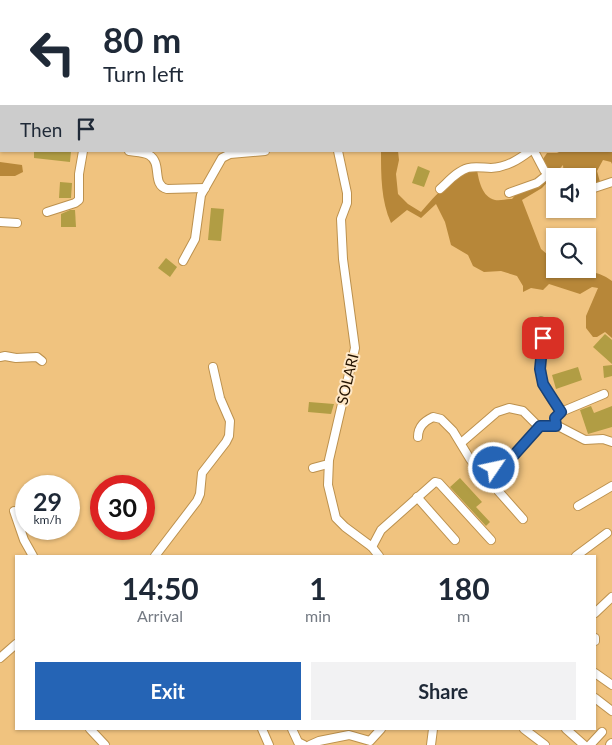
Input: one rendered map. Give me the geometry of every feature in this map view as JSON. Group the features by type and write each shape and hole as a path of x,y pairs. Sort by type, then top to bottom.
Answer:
{"street":[{"path":"46,212 78,201 80,164 83,152"},
{"path":"134,152 149,155 152,158 156,165 159,184 163,187 168,189 205,188"},
{"path":"182,262 195,239 200,200 220,162 226,156 257,152"},
{"name":"SOLARI","path":"338,152 348,200 341,218 342,252 355,348 328,464 328,485 336,518 345,528 372,547 378,555"},
{"path":"440,188 464,170 474,167 494,168 505,166 515,162 529,152"},
{"path":"535,152 546,173"},
{"path":"509,193 537,183 546,176"},
{"path":"596,187 612,182"},
{"path":"0,222 17,223"},
{"path":"541,322 543,338 540,369 543,384 561,412"},
{"path":"0,357 37,357 42,361"},
{"path":"156,555 197,501 200,494 202,473 228,439 230,421 220,398 213,367"},
{"path":"556,426 555,418 561,412 604,394"},
{"path":"461,443 486,420 505,409 519,410 527,414 534,423 540,426 556,426 583,439 603,439 612,442"},
{"path":"418,437 420,427 432,418 438,417 453,431 470,459 523,520"},
{"path":"494,468 514,455 540,426"},
{"path":"312,468 328,464"},
{"path":"372,547 381,530 435,482 491,540"},
{"path":"578,506 612,486"},
{"path":"417,497 455,540"},
{"path":"14,511 24,540 32,555"},
{"path":"577,555 607,533"},
{"path":"596,612 612,597"},
{"path":"0,658 15,645"},
{"path":"596,674 612,685"},
{"path":"596,699 612,711"},
{"path":"91,730 104,745"},
{"path":"262,730 269,745"},
{"path":"292,730 298,742 304,745"},
{"path":"310,745 319,741 348,735 370,741 380,730"},
{"path":"431,745 433,730"},
{"path":"525,730 545,745"},
{"path":"567,730 584,745"},
{"path":"590,745 602,732"}],"shaded area":[{"path":"381,152 398,152 399,160 396,174 398,194 408,204 421,212 453,180 477,170 482,188 487,196 497,200 512,199 517,193 540,187 546,180 546,184 542,188 522,200 541,249 546,253 546,278 596,278 596,273 612,281 612,338 605,332 597,337 593,337 586,328 586,316 598,288 592,287 580,294 549,284 543,290 531,288 523,292 523,286 517,276 501,271 484,272 473,266 468,255 451,245 445,222 436,204 421,218 407,210 391,223 383,197"},
{"path":"612,152 612,164 603,160 597,171 600,182 596,183 596,168 563,168 563,165 560,168 548,168 543,159 547,153"},
{"path":"0,162 22,165 23,172 15,176 0,176"}],"building":[{"path":"34,152 71,152 70,162 34,158"},
{"path":"418,166 430,171 424,187 412,183"},
{"path":"60,182 72,183 71,198 59,198"},
{"path":"211,208 224,209 221,241 208,240"},
{"path":"75,210 76,227 61,227 61,214"},
{"path":"166,258 177,267 170,277 158,268"},
{"path":"605,334 612,340 612,364 593,347"},
{"path":"612,365 612,376 604,378 603,366"},
{"path":"578,367 582,380 556,389 552,375"},
{"path":"309,402 334,404 331,414 308,412"},
{"path":"591,406 594,413 612,406 612,427 588,434 580,410"},
{"path":"460,478 482,502 476,507 490,522 486,526 450,487"}],"route":[{"path":"494,468 514,455 540,426 556,426 555,418 561,412 543,384 540,369 543,338"}]}
